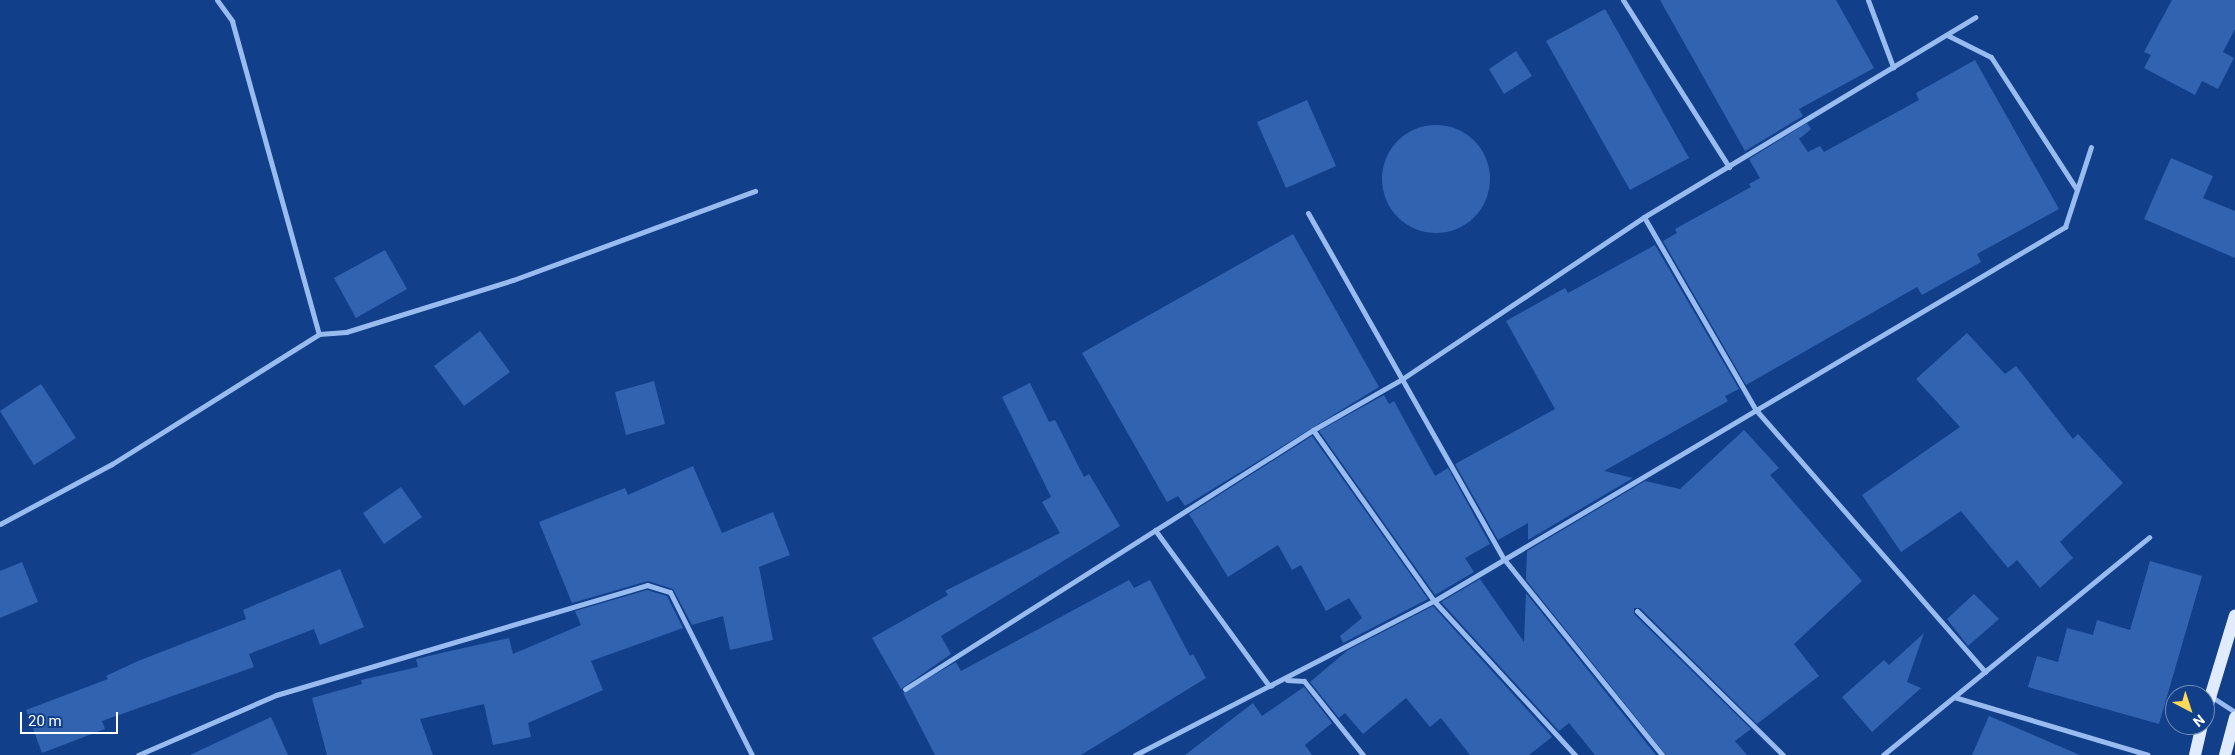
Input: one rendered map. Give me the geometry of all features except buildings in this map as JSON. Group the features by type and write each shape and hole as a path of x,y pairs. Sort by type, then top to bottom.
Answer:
{"main road":[{"path":"2213,685 2235,615"},
{"path":"2226,755 2235,717"},
{"path":"2196,755 2200,735"}],"street":[{"path":"217,0 232,21 319,334"},
{"path":"1623,0 1728,166"},
{"path":"1868,0 1893,67"},
{"path":"905,689 1314,430 1402,379 1644,217 1975,18"},
{"path":"1947,35 1991,57 2077,190"},
{"path":"1135,755 1434,601 2065,227 2091,147"},
{"path":"0,524 112,464 319,334 346,332 513,280 755,191"},
{"path":"1308,213 1504,559 1662,755"},
{"path":"1644,217 1756,410 1985,672"},
{"path":"1314,430 1434,601 1575,755"},
{"path":"1154,530 1269,686"},
{"path":"1883,755 2149,537"},
{"path":"138,755 276,695 647,586 670,592 752,755"},
{"path":"1637,611 1783,755"},
{"path":"1269,686 1291,678 1304,681 1362,755"},
{"path":"1954,697 2148,755"},
{"path":"2215,700 2235,712"}]}
